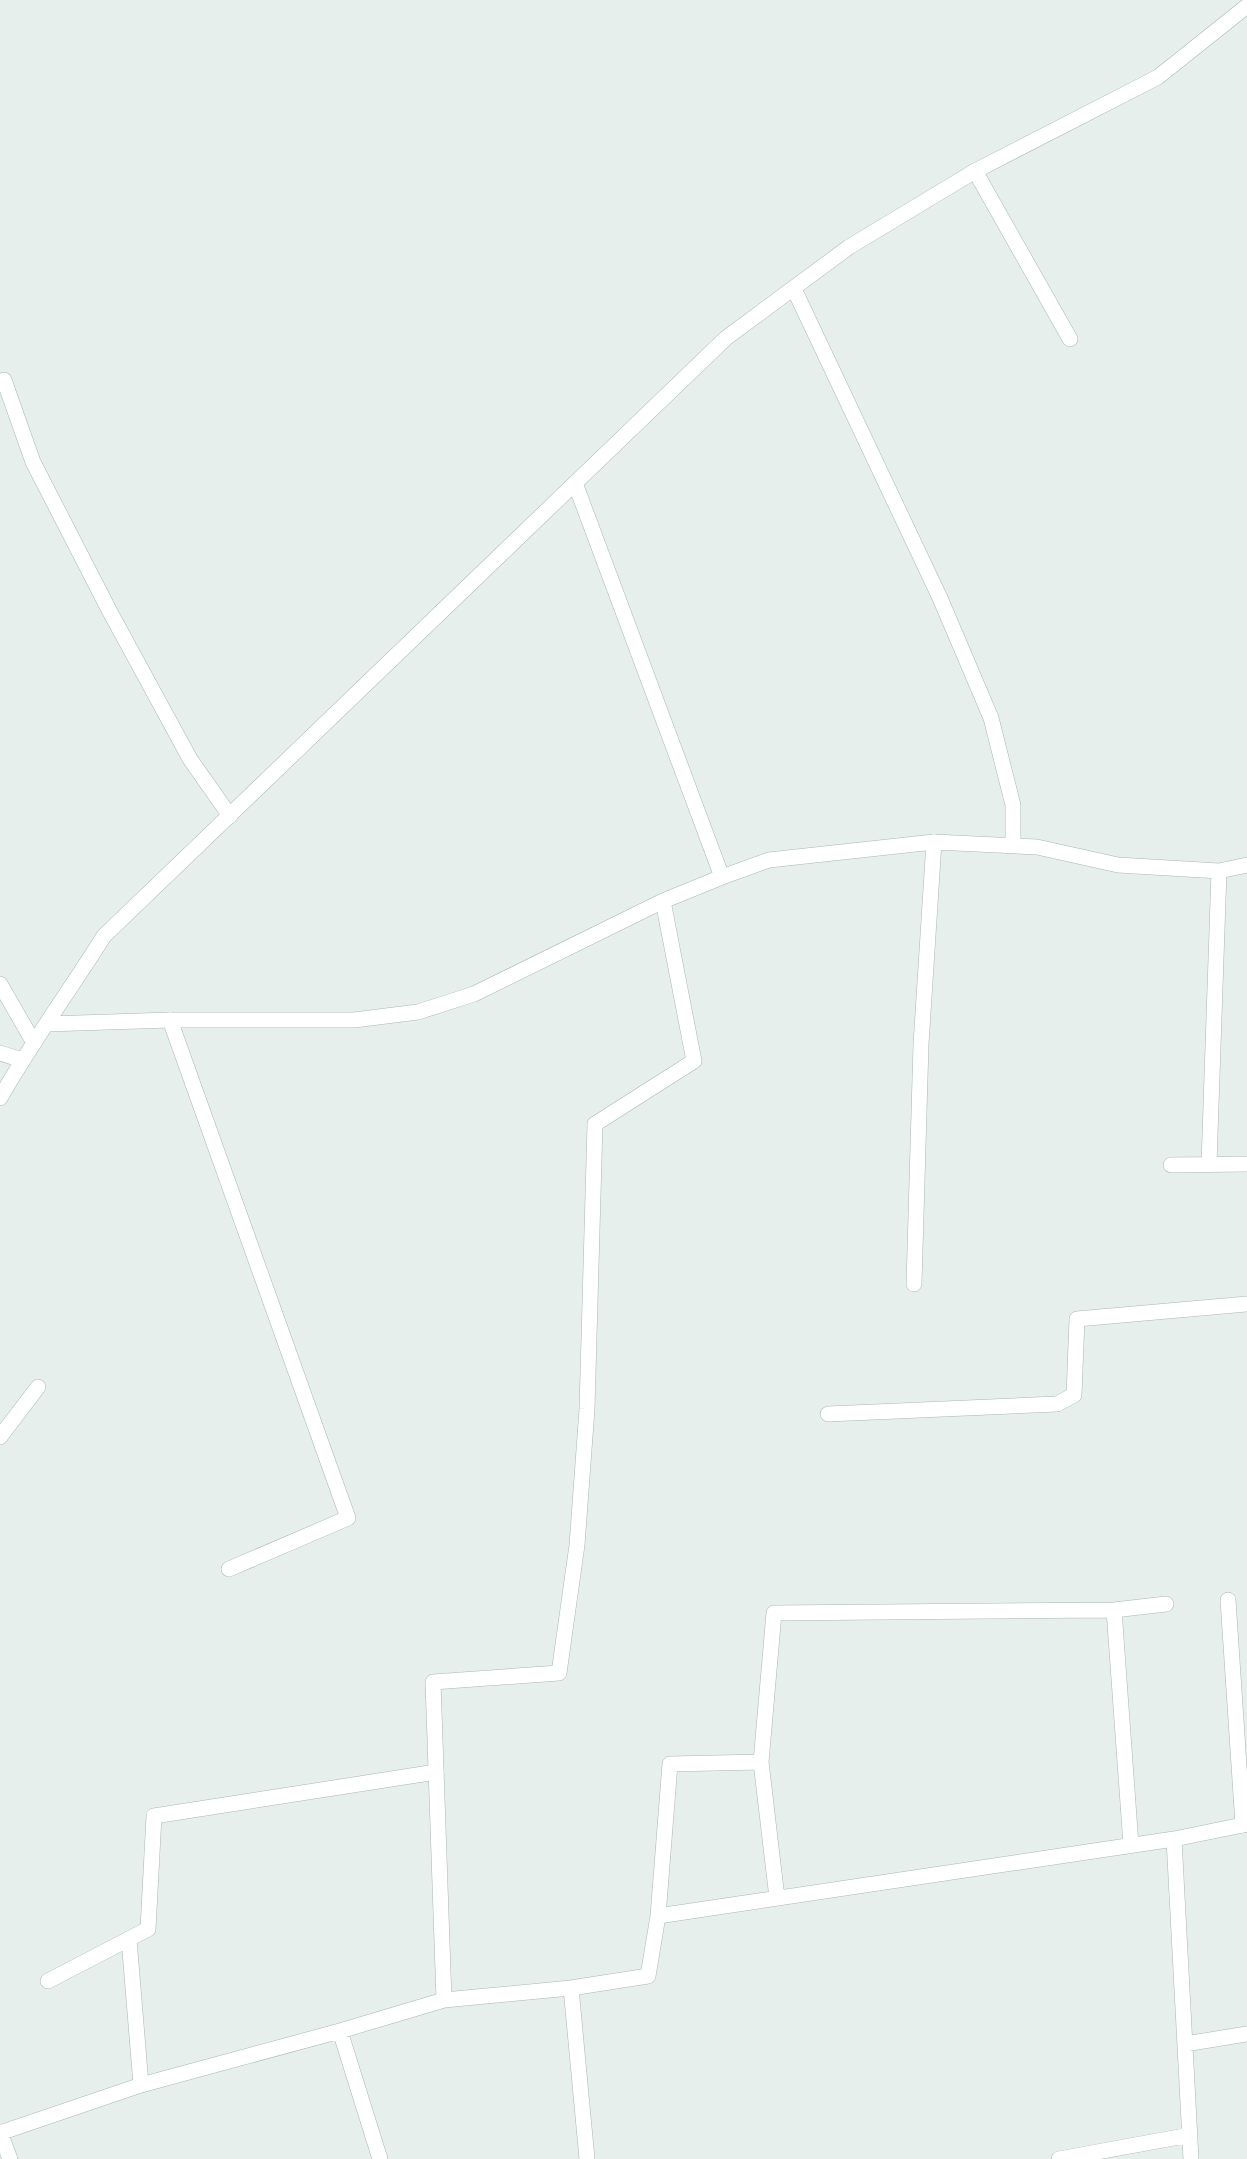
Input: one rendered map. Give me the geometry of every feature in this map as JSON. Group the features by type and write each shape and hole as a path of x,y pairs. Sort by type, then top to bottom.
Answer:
{"street":[{"path":"0,1098 22,1060 104,936 726,338 849,248 975,172 1158,77 1247,6"},
{"path":"975,172 1070,340"},
{"path":"794,289 940,598 991,718 1013,805 1013,844"},
{"path":"4,380 33,462 78,549 190,759 230,816"},
{"path":"575,484 722,876"},
{"path":"914,1284 921,1044 934,842"},
{"path":"47,1024 170,1020 354,1020 418,1012 474,994 663,901 722,876 769,860 934,842 1013,844 1037,847 1118,865 1219,870 1247,865"},
{"path":"1209,1164 1219,870"},
{"path":"444,2000 433,1682 559,1672 577,1545 587,1409 595,1124 694,1061 663,901"},
{"path":"0,984 34,1043"},
{"path":"170,1020 348,1518 229,1569"},
{"path":"0,1053 22,1060"},
{"path":"1171,1165 1247,1164"},
{"path":"828,1414 1057,1404 1074,1395 1077,1319 1247,1304"},
{"path":"0,1437 38,1388"},
{"path":"658,1916 1174,1839 1245,1824 1228,1600"},
{"path":"777,1898 760,1762 774,1613 1114,1610 1166,1604"},
{"path":"1114,1610 1131,1845"},
{"path":"10,2159 0,2133 141,2085 340,2031 444,2000 571,1988 648,1976 658,1916 670,1764 760,1762"},
{"path":"48,1980 148,1929 154,1816 436,1772"},
{"path":"1174,1839 1191,2159"},
{"path":"130,1939 141,2085"},
{"path":"571,1988 587,2159"},
{"path":"340,2031 380,2159"},
{"path":"1185,2044 1247,2034"},
{"path":"1059,2159 1190,2135"}]}
